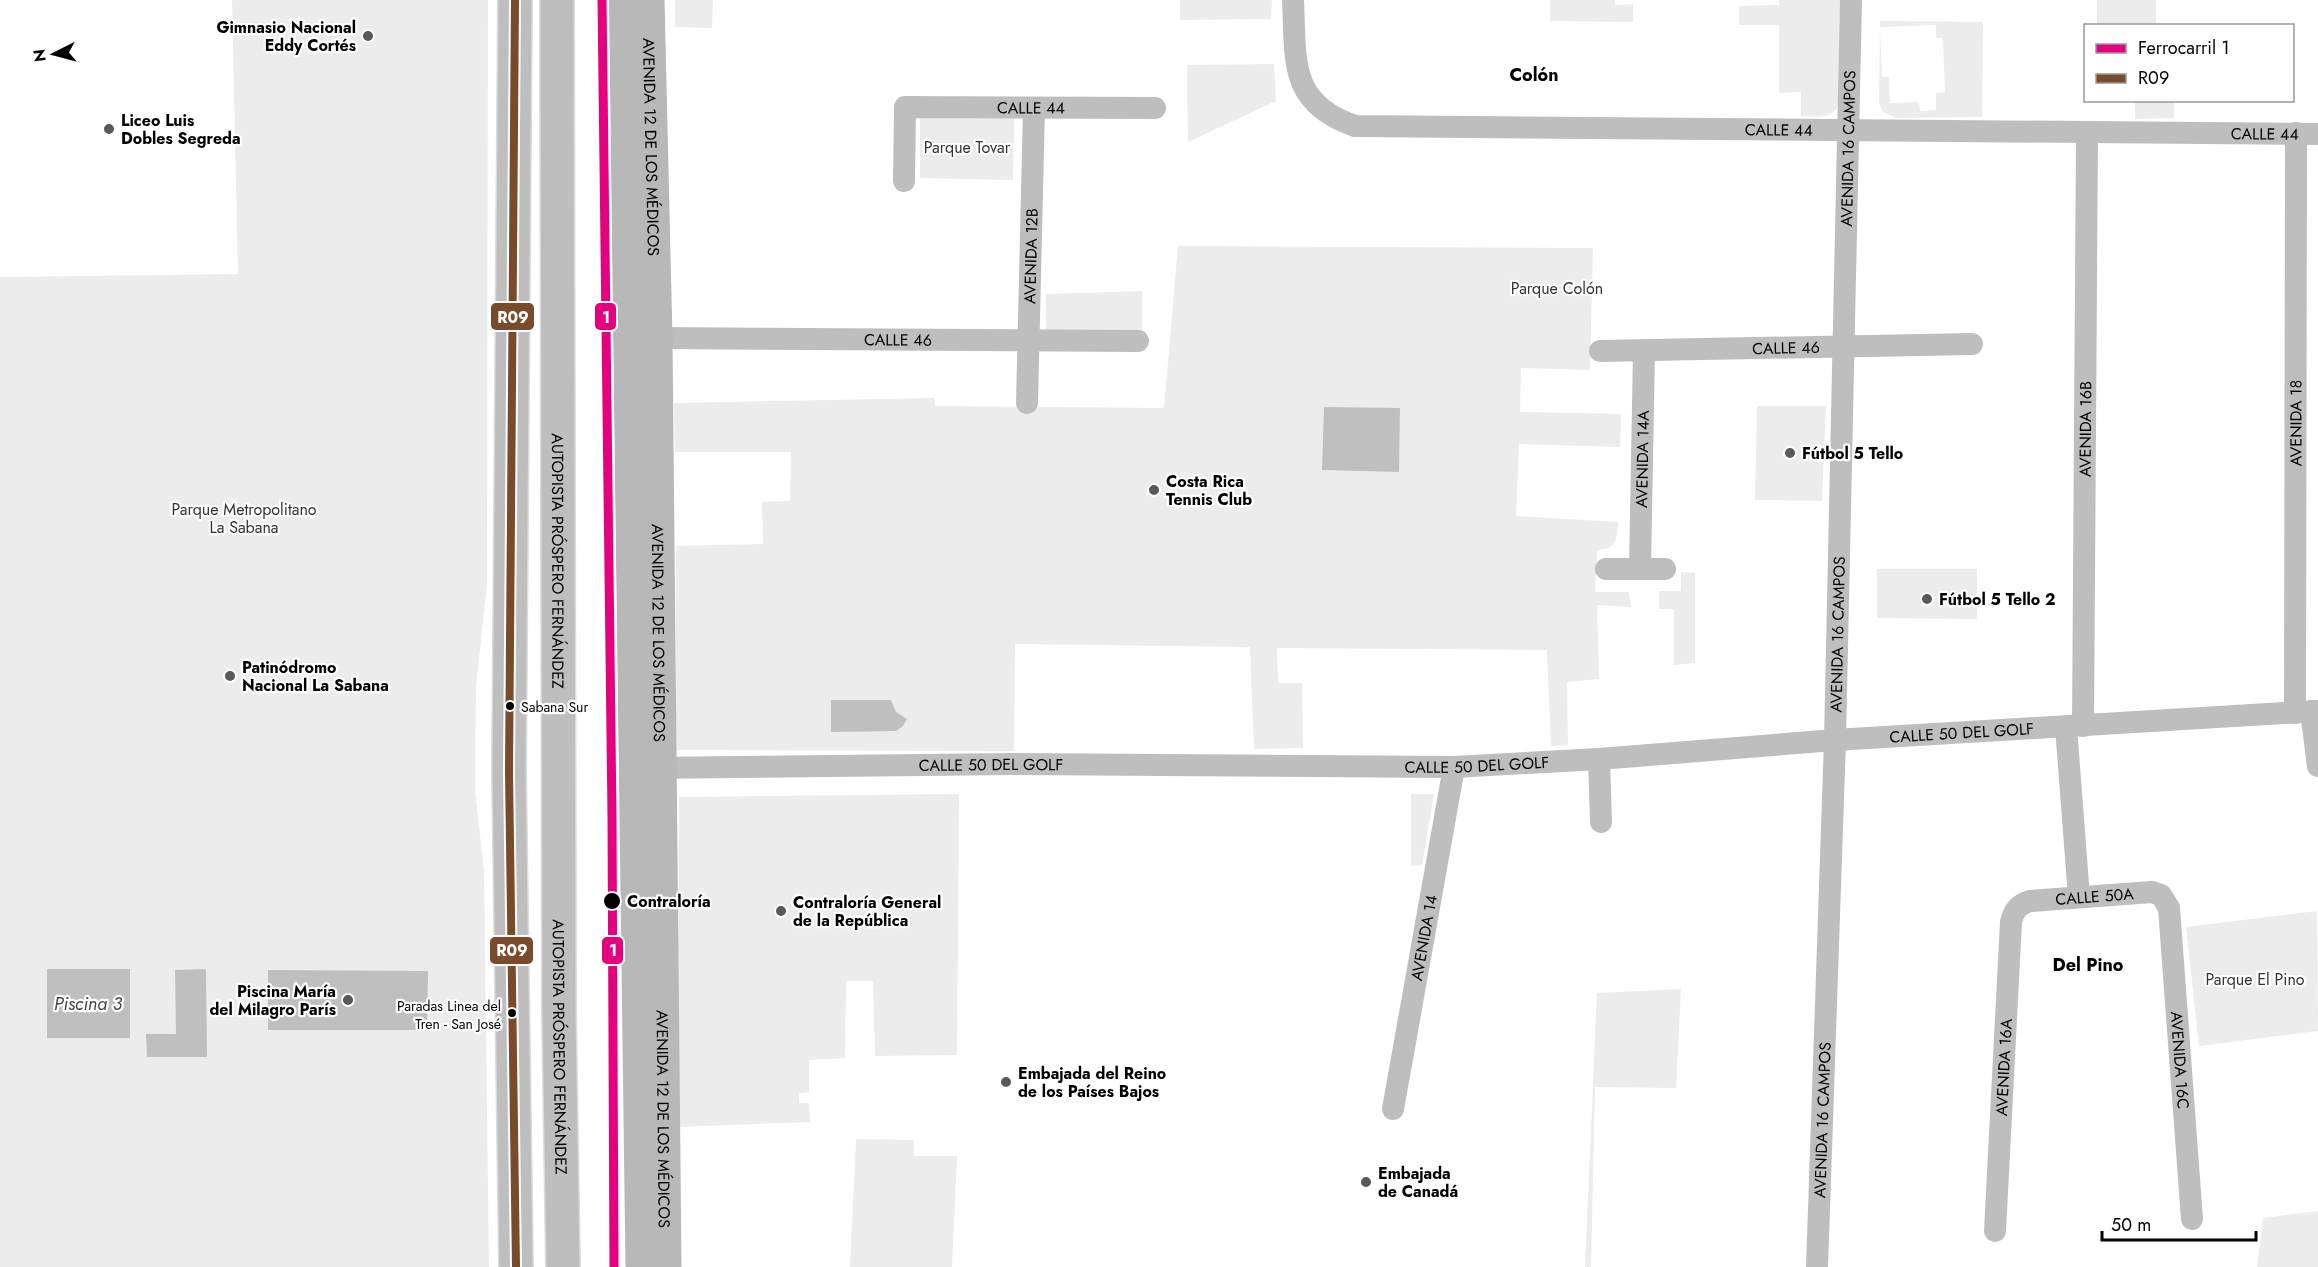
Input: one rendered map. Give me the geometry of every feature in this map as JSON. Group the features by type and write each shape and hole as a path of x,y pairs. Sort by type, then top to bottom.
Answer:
{"highway":[{"path":"515,0 509,791 516,1267"},
{"name":"AUTOPISTA PRÓSPERO FERNÁNDEZ","path":"557,0 559,1015 563,1267"},
{"path":"509,791 521,773 527,769 533,768 545,775 549,839 560,873"}],"main road":[{"name":"AVENIDA 12 DE LOS MÉDICOS","path":"625,0 647,768 665,1267"},
{"name":"AVENIDA 12 DE LOS MÉDICOS","path":"642,1267 647,768 656,338 648,0"}],"street":[{"name":"CALLE 44","path":"1293,0 1296,61 1303,87 1317,106 1334,119 1355,126 1847,132 2307,134"},
{"name":"AVENIDA 16 CAMPOS","path":"1817,1267 1835,740 1851,0"},
{"name":"CALLE 44","path":"904,182 905,107 1155,108"},
{"name":"AVENIDA 12B","path":"1027,403 1034,108"},
{"name":"AVENIDA 16B","path":"2079,897 2075,726 2086,133"},
{"name":"AVENIDA 18","path":"2307,134 2308,712 2318,766"},
{"name":"CALLE 46","path":"656,338 1138,341"},
{"name":"CALLE 46","path":"1600,351 1972,344"},
{"name":"AVENIDA 14A","path":"1640,569 1644,351"},
{"path":"1606,569 1665,569"},
{"name":"CALLE 50 DEL GOLF","path":"647,768 1009,765 1454,767 1599,759 1835,740 2308,712"},
{"path":"1599,759 1601,822"},
{"name":"AVENIDA 14","path":"1393,1109 1454,767"},
{"name":"CALLE 50A","path":"2019,905 2030,901 2152,892 2161,895 2166,901"},
{"name":"AVENIDA 16C","path":"2166,901 2169,908 2192,1219"},
{"name":"AVENIDA 16A","path":"1995,1231 2011,922 2019,905"}],"green space":[{"name":"Parque Metropolitano La Sabana","path":"232,0 488,0 487,584 476,686 475,789 484,871 489,1267 0,1267 0,277 238,274"},
{"path":"675,0 713,0 712,28 675,27"},
{"path":"1180,0 1272,0 1271,19 1180,20"},
{"path":"1550,0 1615,0 1615,5 1633,4 1633,22 1550,21"},
{"path":"1779,0 1840,0 1838,105 1836,110 1828,115 1801,116 1801,92 1779,93 1779,25 1739,25 1739,6 1779,5"},
{"path":"2097,0 2156,0 2156,24 2097,24"},
{"path":"1880,21 1983,22 1982,117 1897,118 1883,112 1879,103","holes":["1936,25 1936,38 1943,38 1945,92 1936,93 1936,110 1920,111 1919,102 1890,103 1889,77 1882,77 1880,27"]},
{"path":"1274,64 1276,101 1188,142 1187,65"},
{"path":"2135,102 2174,102 2174,118 2135,119"},
{"name":"Parque Tovar","path":"920,115 1014,116 1013,180 920,178"},
{"name":"Costa Rica Tennis Club","path":"1178,246 1593,248 1590,370 1521,368 1520,412 1621,414 1620,447 1519,444 1516,516 1618,522 1615,542 1609,548 1597,550 1595,592 1629,592 1631,607 1597,605 1599,679 1567,682 1568,745 1551,746 1547,650 1277,648 1278,683 1302,683 1303,748 1254,749 1250,647 1015,644 1014,751 676,750 676,546 763,544 762,502 790,501 791,452 675,452 674,403 935,398 935,406 1164,408"},
{"path":"1142,291 1142,334 1046,332 1046,294"},
{"name":"Fútbol 5 Tello","path":"1757,406 1826,406 1822,501 1755,500"},
{"name":"Fútbol 5 Tello 2","path":"1877,569 1977,569 1977,619 1877,618"},
{"path":"1681,572 1695,573 1695,663 1674,665 1674,609 1659,609 1659,591 1681,591"},
{"path":"959,794 957,1055 875,1056 873,981 846,981 845,1058 809,1060 809,1092 799,1093 799,1103 809,1103 810,1122 677,1127 679,797"},
{"path":"1411,794 1434,794 1422,865 1411,866"},
{"name":"Parque El Pino","path":"2317,911 2318,1031 2199,1046 2186,927"},
{"path":"1681,989 1676,1088 1595,1087 1591,1267 1585,1267 1597,993"},
{"path":"856,1139 914,1140 914,1156 957,1156 952,1267 850,1267"},
{"path":"2318,1211 2318,1267 2257,1267 2263,1218"}],"water":[{"path":"1324,407 1400,408 1399,472 1322,470"},
{"path":"831,700 891,700 896,712 907,719 896,731 831,732"},
{"name":"Piscina 3","path":"47,969 130,969 130,1038 47,1038"},
{"path":"206,969 207,1057 147,1057 146,1034 176,1034 175,970"},
{"name":"Piscina María del Milagro París","path":"268,970 428,971 427,1030 268,1030"}],"rail line":[{"name":"1","path":"602,0 612,816 614,1267"}],"transit line":[{"name":"R09","path":"515,0 509,772 516,1267"}],"place":[{"name":"Gimnasio Nacional Eddy Cortés","path":"368,36"},
{"name":"Liceo Luis Dobles Segreda","path":"109,129"},
{"name":"Fútbol 5 Tello","path":"1790,453"},
{"name":"Costa Rica Tennis Club","path":"1154,490"},
{"name":"Fútbol 5 Tello 2","path":"1927,599"},
{"name":"Patinódromo Nacional La Sabana","path":"230,676"},
{"name":"Sabana Sur","path":"510,706"},
{"name":"Contraloría","path":"612,901"},
{"name":"Contraloría General de la República","path":"781,911"},
{"name":"Piscina María del Milagro París","path":"348,1000"},
{"name":"Paradas Linea del Tren - San José","path":"512,1013"},
{"name":"Embajada del Reino de los Países Bajos","path":"1006,1082"},
{"name":"Embajada de Canadá","path":"1366,1182"}],"district":[{"name":"Colón","path":"1534,75"},
{"name":"Del Pino","path":"2088,965"}],"park label":[{"name":"Parque Colón","path":"1557,288"}]}
